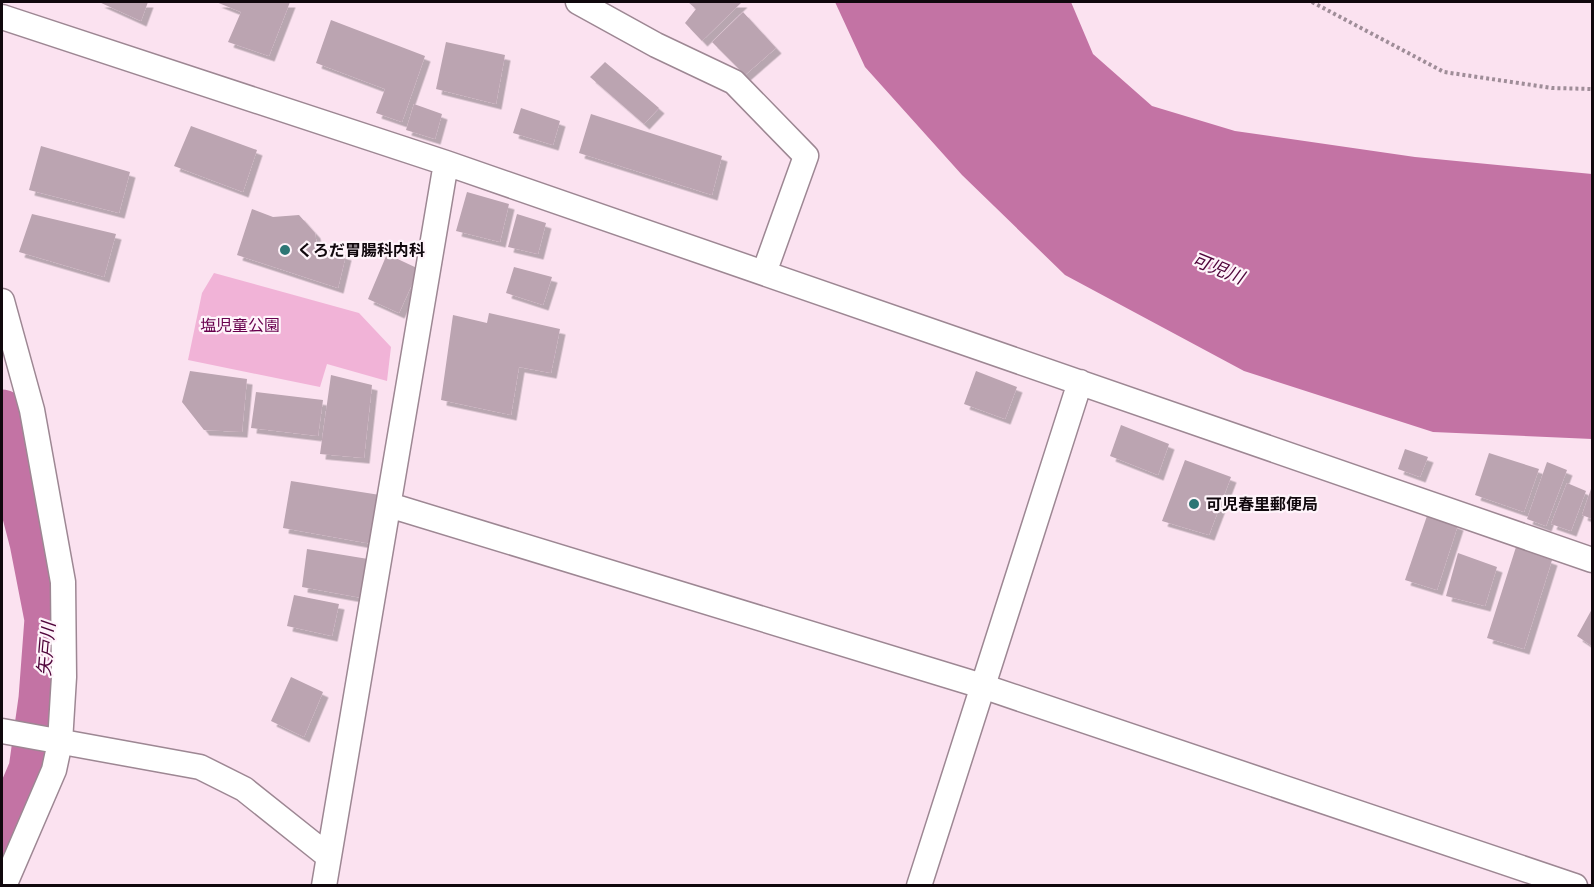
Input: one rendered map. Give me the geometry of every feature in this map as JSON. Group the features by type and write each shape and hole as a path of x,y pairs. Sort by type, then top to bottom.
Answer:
{"street":[{"path":"578,2 656,45 734,82 806,156 764,273"},
{"path":"2,17 446,163 1593,560"},
{"path":"331,884 328,856 446,163"},
{"path":"2,301 32,410 63,582 64,677 60,742 54,770 4,885"},
{"path":"919,885 1080,382"},
{"path":"389,505 982,686 1575,885"},
{"path":"2,730 200,767 244,789 328,856"}],"path":[{"path":"1312,2 1444,72 1552,88 1593,90"}],"green space":[{"name":"塩児童公園","path":"214,273 359,313 391,347 387,381 327,364 320,387 188,360 202,293"}],"water":[{"name":"可児川","path":"835,2 1071,2 1093,54 1152,106 1235,131 1415,157 1592,174 1592,439 1433,432 1244,371 1065,275 962,175 865,67"}],"building":[{"path":"99,2 148,2 141,21"},
{"path":"216,2 290,2 269,56 228,42 241,12"},
{"path":"688,2 742,2 702,41 685,23 696,9"},
{"path":"743,12 776,48 745,75 712,42"},
{"path":"331,20 425,56 402,122 376,113 385,89 316,63"},
{"path":"446,42 505,55 496,104 436,89"},
{"path":"605,62 659,108 644,124 590,77"},
{"path":"414,104 442,114 435,139 406,130"},
{"path":"521,108 560,121 553,145 513,133"},
{"path":"591,114 722,156 712,195 579,153"},
{"path":"191,126 257,150 243,192 174,166"},
{"path":"41,146 130,172 119,213 29,190"},
{"path":"467,192 509,204 500,242 456,231"},
{"name":"くろだ胃腸科内科","path":"252,209 273,217 299,215 315,233 317,245 346,255 338,288 237,255"},
{"path":"32,214 116,234 104,277 19,252"},
{"path":"517,214 546,223 538,254 508,247"},
{"path":"387,254 419,269 399,313 368,299"},
{"path":"514,267 552,277 543,305 506,293"},
{"path":"489,313 560,329 551,373 519,367 511,415 441,400 453,315 487,323"},
{"path":"190,371 247,379 242,432 204,430 182,402"},
{"path":"976,371 1017,387 1005,419 964,404"},
{"path":"331,375 372,385 364,458 320,454"},
{"path":"256,392 323,400 318,436 251,428"},
{"path":"1121,425 1169,444 1158,475 1110,456"},
{"path":"1405,449 1428,457 1420,477 1398,469"},
{"path":"1489,453 1539,469 1524,512 1475,495"},
{"path":"1185,460 1231,477 1209,535 1162,521"},
{"path":"1547,462 1567,470 1546,526 1527,519"},
{"path":"291,481 380,495 372,544 283,528"},
{"path":"1567,483 1586,491 1571,531 1551,524"},
{"path":"1592,486 1592,519 1582,515"},
{"path":"1428,513 1458,525 1437,590 1405,580"},
{"path":"1516,547 1552,560 1524,649 1487,638"},
{"path":"307,549 368,559 362,598 302,587"},
{"path":"1458,553 1497,567 1485,606 1446,596"},
{"path":"294,595 339,604 332,636 287,626"},
{"path":"1592,609 1592,646 1577,636"},
{"path":"291,677 323,692 304,737 271,721"}],"waterway":[{"name":"矢戸川","path":"2,415 35,542 50,619 44,699 34,770 2,845"}],"place":[{"name":"くろだ胃腸科内科","path":"285,250"},
{"name":"可児春里郵便局","path":"1194,504"}]}
